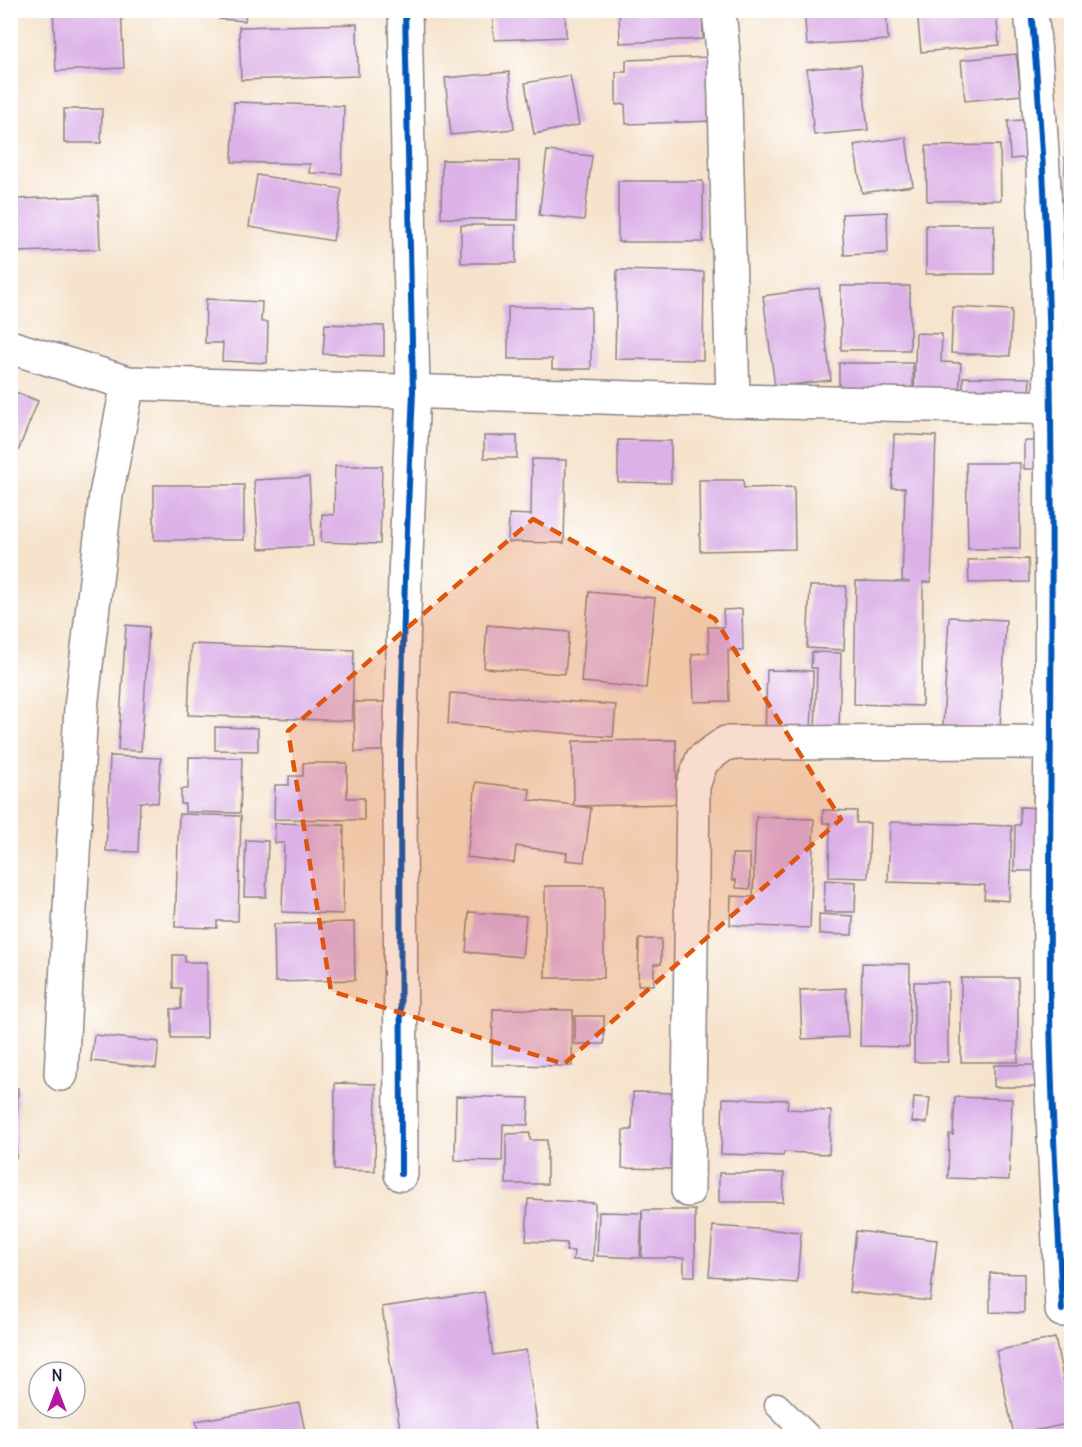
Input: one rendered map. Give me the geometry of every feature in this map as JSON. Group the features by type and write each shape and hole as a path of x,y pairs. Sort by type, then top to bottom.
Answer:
{"street":[{"path":"401,1174 400,757 413,391 405,10"},
{"path":"719,10 724,63 733,401"},
{"path":"1031,10 1062,408 1051,742 1050,1014 1062,1310"},
{"path":"10,347 128,383 733,401 1062,408"},
{"path":"61,1074 81,708 106,495 128,383"},
{"path":"688,1190 693,786 702,760 726,743 1051,742"}],"lane":[{"path":"777,1405 808,1437"}],"highlighted area":[{"path":"533,519 715,619 841,819 564,1064 331,991 288,731"}],"building":[{"path":"53,10 121,10 124,68 56,71"},
{"path":"219,10 246,10 245,21 219,19"},
{"path":"492,10 565,10 566,37 494,40"},
{"path":"619,10 702,10 703,39 620,43"},
{"path":"804,10 886,10 888,40 807,45"},
{"path":"917,10 996,10 999,45 921,52"},
{"path":"357,24 358,76 241,80 239,27"},
{"path":"1016,54 1021,95 965,101 961,60"},
{"path":"712,57 714,121 626,124 625,104 616,105 616,72 626,72 626,60"},
{"path":"861,65 868,130 814,135 807,69"},
{"path":"509,72 514,129 451,135 445,78"},
{"path":"570,75 579,125 534,134 525,83"},
{"path":"234,102 344,106 342,174 309,173 310,164 232,162"},
{"path":"64,109 102,109 101,143 64,143"},
{"path":"1036,119 1039,157 1010,159 1008,121"},
{"path":"906,137 913,186 862,193 854,145"},
{"path":"1065,142 1072,142 1072,190 1065,190"},
{"path":"1000,145 1001,200 927,201 926,146"},
{"path":"547,151 592,156 584,220 539,215"},
{"path":"442,160 519,161 518,220 441,218"},
{"path":"257,175 342,189 333,241 249,227"},
{"path":"618,181 703,181 703,242 618,242"},
{"path":"98,196 100,249 18,252 16,199"},
{"path":"887,212 888,253 844,255 842,214"},
{"path":"461,225 516,225 516,263 461,263"},
{"path":"926,225 994,225 994,274 926,274"},
{"path":"617,270 704,272 703,360 615,359"},
{"path":"841,286 910,286 910,350 841,350"},
{"path":"819,288 831,380 775,387 763,296"},
{"path":"206,299 262,302 261,322 268,322 267,363 222,361 223,343 205,343"},
{"path":"508,307 591,307 591,369 552,369 552,359 508,359"},
{"path":"953,307 1012,310 1010,356 951,353"},
{"path":"325,324 384,326 384,356 323,354"},
{"path":"916,333 942,334 941,362 961,363 959,395 914,394"},
{"path":"839,363 913,363 913,393 839,392"},
{"path":"963,377 1030,378 1029,398 963,396"},
{"path":"10,390 38,401 11,469 10,469"},
{"path":"894,434 936,436 931,582 923,582 922,706 854,704 856,581 910,582 902,581 905,488 892,488"},
{"path":"484,436 517,436 517,458 484,458"},
{"path":"618,440 671,441 671,483 618,482"},
{"path":"1024,441 1046,441 1045,469 1024,469"},
{"path":"532,459 566,460 564,543 508,542 509,514 531,515"},
{"path":"966,463 1020,463 1020,549 968,549"},
{"path":"335,466 382,466 380,544 321,542 322,514 334,515"},
{"path":"309,477 313,546 259,549 254,480"},
{"path":"699,480 743,480 744,488 794,487 795,549 700,551"},
{"path":"154,485 244,485 244,540 154,540"},
{"path":"1028,559 1029,582 969,583 968,560"},
{"path":"810,586 846,586 844,650 807,648"},
{"path":"589,592 655,598 646,688 581,682"},
{"path":"742,609 743,650 728,650 729,701 694,702 692,654 709,653 708,627 724,627 723,610"},
{"path":"949,617 1006,620 1000,728 943,725"},
{"path":"126,625 149,627 141,751 118,750"},
{"path":"487,625 569,632 565,674 484,668"},
{"path":"191,644 354,650 352,721 188,715"},
{"path":"812,652 841,653 839,733 815,733 817,668 811,668"},
{"path":"767,670 813,671 811,736 765,735"},
{"path":"450,693 616,705 613,737 448,724"},
{"path":"354,702 394,702 395,750 355,752"},
{"path":"215,727 258,728 258,751 215,750"},
{"path":"676,740 677,804 575,806 591,808 584,862 566,860 567,853 516,846 514,863 467,857 476,782 530,789 529,800 574,805 573,741"},
{"path":"110,756 161,758 158,803 140,802 138,852 106,851"},
{"path":"189,757 242,758 240,813 185,812 185,804 181,804 181,789 188,789"},
{"path":"303,763 347,763 347,798 364,798 364,820 274,819 275,785 289,785 289,776 303,776"},
{"path":"1020,807 1043,808 1041,871 1014,871 1015,825 1020,825"},
{"path":"823,810 857,811 856,823 870,823 868,878 829,877 830,823 823,823"},
{"path":"179,814 241,816 238,921 217,921 217,928 175,927"},
{"path":"756,817 814,819 810,928 730,925 731,896 753,897"},
{"path":"890,822 1012,826 1009,901 984,899 985,885 888,882"},
{"path":"275,823 344,825 343,914 282,912 284,843 275,843"},
{"path":"246,840 268,841 266,897 244,897"},
{"path":"732,854 750,854 750,889 736,888 736,880 732,880"},
{"path":"825,880 856,882 855,912 824,912"},
{"path":"545,886 604,886 604,978 545,978"},
{"path":"469,912 526,916 522,957 466,952"},
{"path":"819,914 853,916 852,935 819,934"},
{"path":"354,922 355,980 275,982 274,924"},
{"path":"639,939 661,939 661,964 654,964 654,985 638,985"},
{"path":"173,955 185,955 185,962 207,962 207,1038 171,1038 171,1009 181,1009 181,988 173,988"},
{"path":"862,963 910,964 909,1047 860,1046"},
{"path":"961,978 1018,978 1018,1062 961,1062"},
{"path":"914,982 948,982 948,1062 914,1062"},
{"path":"846,988 848,1037 802,1039 800,990"},
{"path":"493,1009 573,1010 572,1066 492,1065"},
{"path":"1069,1012 1072,1012 1072,1056 1070,1056"},
{"path":"575,1016 604,1016 604,1044 575,1044"},
{"path":"94,1035 159,1042 156,1068 91,1061"},
{"path":"994,1065 1049,1065 1049,1087 994,1087"},
{"path":"335,1083 376,1084 375,1171 334,1170"},
{"path":"10,1088 18,1088 16,1158 10,1158"},
{"path":"633,1092 677,1093 675,1169 622,1168 623,1130 632,1130"},
{"path":"456,1096 529,1098 528,1125 503,1124 502,1161 455,1160"},
{"path":"914,1097 930,1098 927,1123 912,1122"},
{"path":"955,1097 1012,1099 1009,1180 948,1178 949,1134 953,1135"},
{"path":"723,1098 788,1100 787,1109 831,1111 829,1154 784,1152 783,1156 721,1154"},
{"path":"530,1133 530,1140 547,1140 547,1184 506,1184 506,1134"},
{"path":"719,1173 784,1173 783,1202 719,1202"},
{"path":"528,1199 595,1203 593,1261 573,1260 574,1251 566,1251 567,1243 526,1241"},
{"path":"642,1210 695,1210 695,1276 684,1276 684,1258 642,1258"},
{"path":"599,1212 642,1213 640,1258 597,1256"},
{"path":"713,1226 801,1232 797,1283 709,1276"},
{"path":"856,1231 937,1240 930,1301 849,1292"},
{"path":"990,1273 1024,1274 1024,1313 990,1312"},
{"path":"484,1292 493,1355 526,1350 539,1436 401,1436 382,1307"},
{"path":"1055,1338 1072,1423 1014,1435 996,1351"},
{"path":"299,1403 306,1436 199,1436 196,1421"}],"cycle path":[{"path":"401,1174 400,757 413,391 405,10"},
{"path":"1031,10 1041,135 1051,385 1050,1009 1062,1310"}]}
